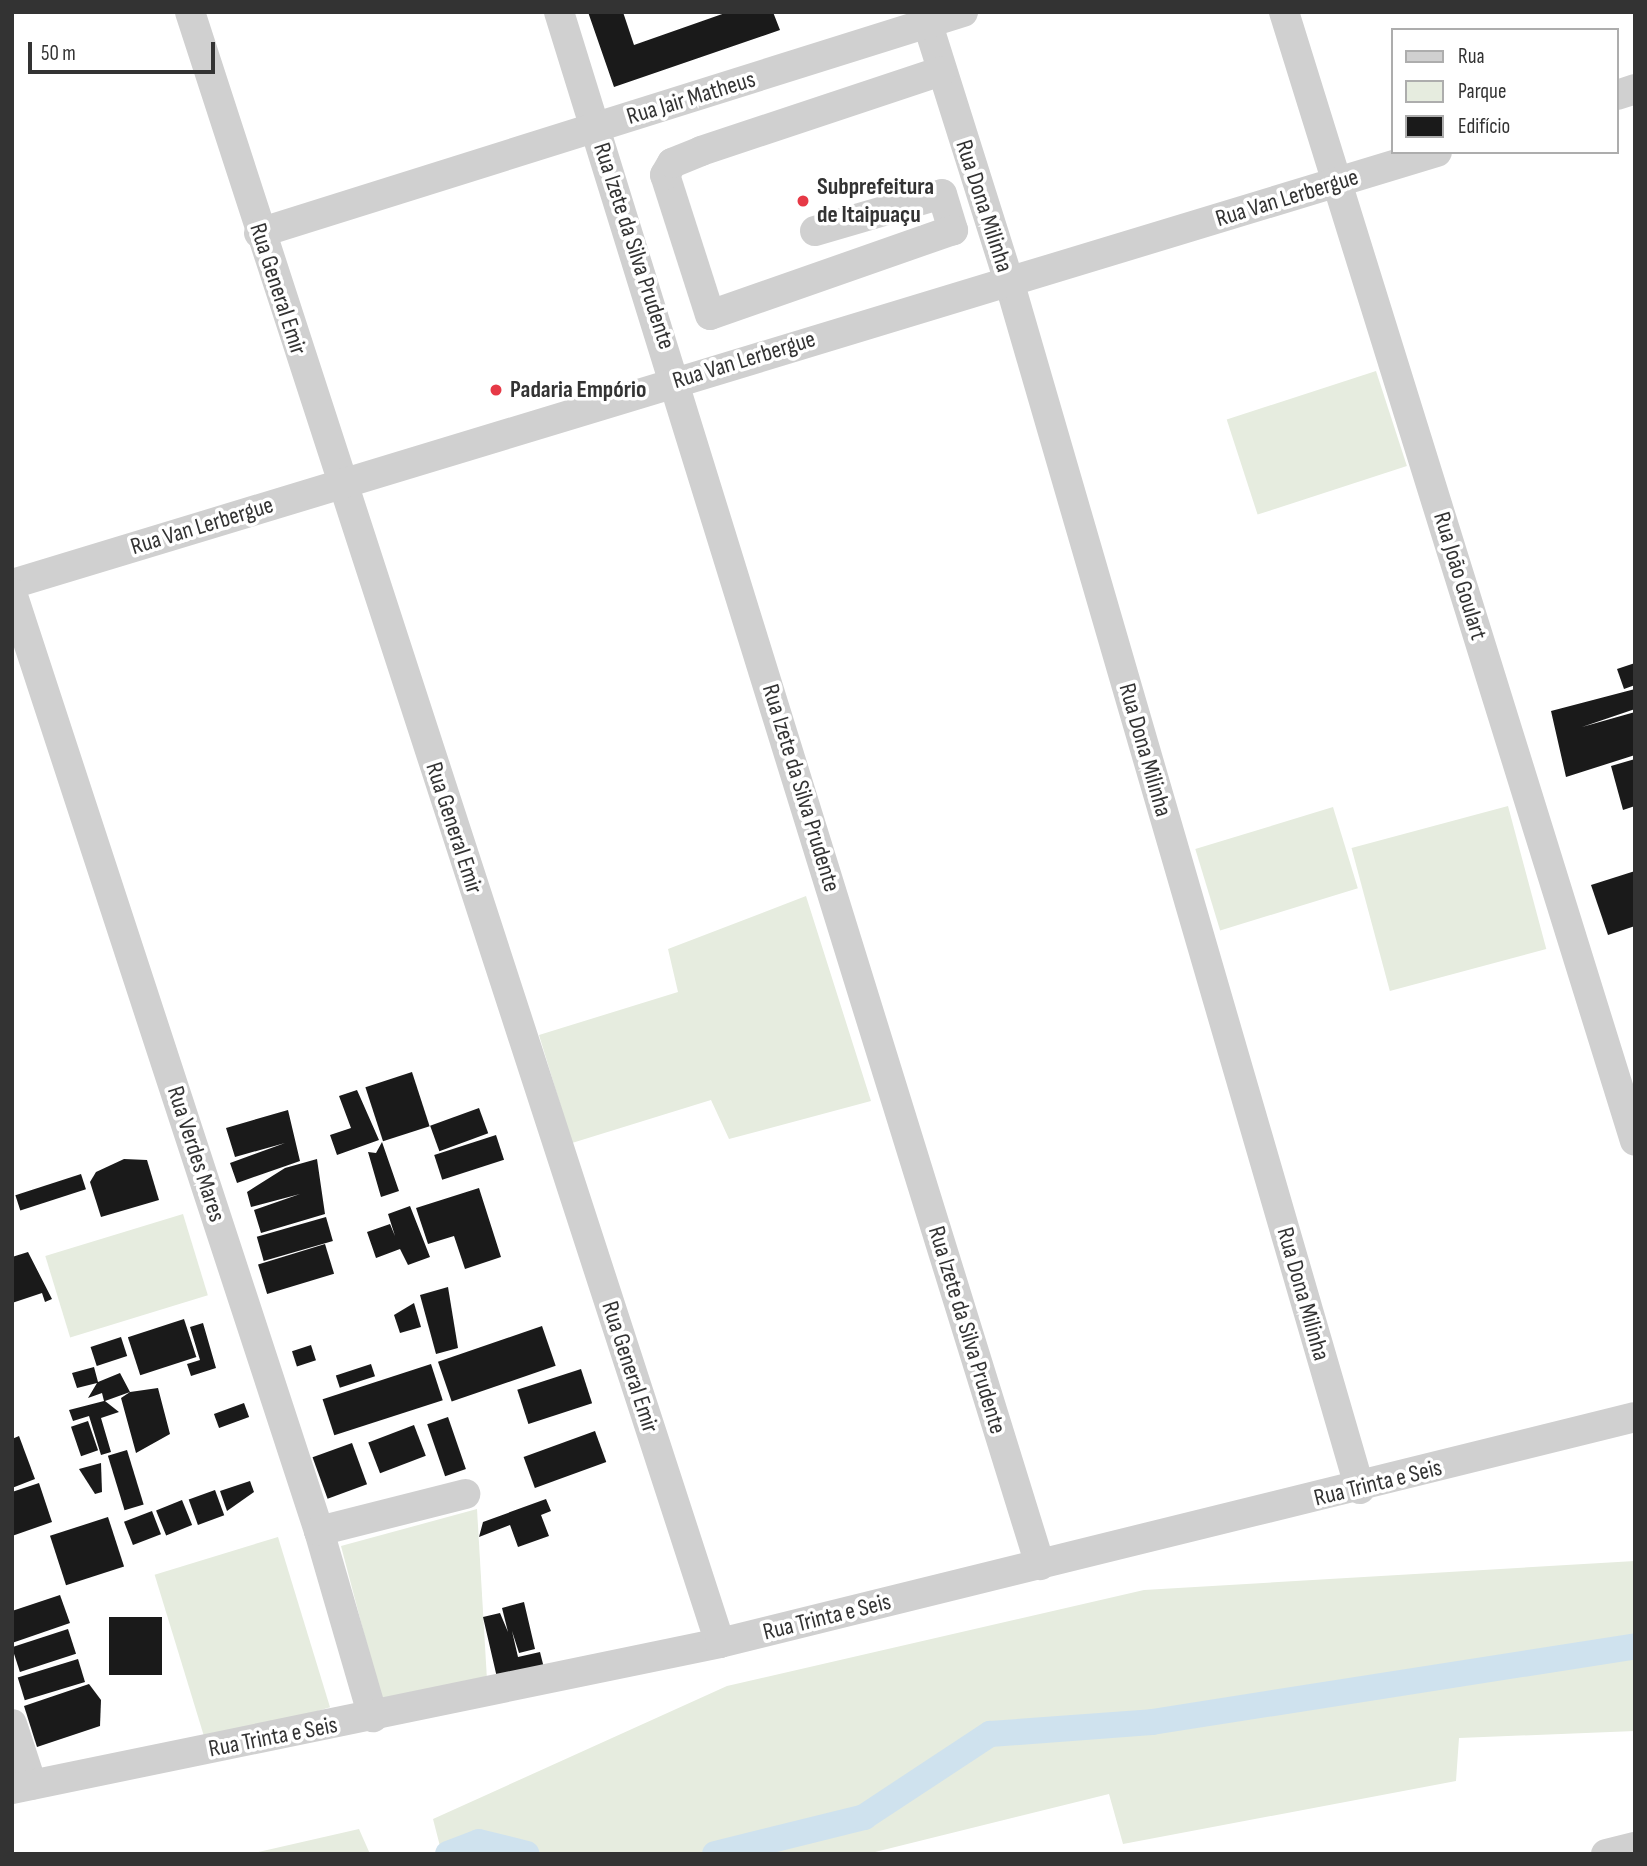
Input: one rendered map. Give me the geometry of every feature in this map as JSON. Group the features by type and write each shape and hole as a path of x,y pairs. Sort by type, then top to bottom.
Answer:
{"street":[{"name":"Rua General Emir","path":"190,12 259,233 720,1643"},
{"name":"Rua Izete da Silva Prudente","path":"559,12 677,380 1040,1565"},
{"name":"Rua Jair Matheus","path":"259,233 925,18 963,12"},
{"name":"Rua João Goulart","path":"1284,12 1635,1141"},
{"name":"Rua Dona Milinha","path":"925,18 1009,281 1360,1489"},
{"path":"815,231 942,194 953,230 710,315 665,175 672,163 701,151 941,71"},
{"name":"Rua Van Lerbergue","path":"12,584 677,380 1431,154"},
{"name":"Rua Verdes Mares","path":"12,593 319,1531 373,1717"},
{"name":"Rua Trinta e Seis","path":"22,1787 373,1717 720,1643 1360,1489 1635,1417"},
{"path":"319,1531 465,1494"},
{"path":"12,1724 22,1787"},
{"path":"1606,1854 1635,1847"}],"green space":[{"path":"1376,371 1407,466 1258,515 1227,420"},
{"path":"1508,806 1546,949 1390,991 1352,848"},
{"path":"1333,807 1358,888 1220,930 1195,849"},
{"path":"806,896 871,1101 729,1139 711,1100 572,1143 539,1035 678,992 668,949"},
{"path":"183,1214 208,1295 70,1337 45,1256"},
{"path":"477,1509 487,1680 382,1702 341,1546"},
{"path":"278,1537 330,1707 207,1745 155,1575"},
{"path":"1635,1561 1635,1731 1459,1738 1456,1781 1123,1844 1109,1794 867,1854 442,1854 433,1819 727,1686 1144,1590"},
{"path":"359,1829 370,1854 250,1854"}],"building":[{"path":"588,12 623,12 634,45 728,12 773,12 780,30 614,87"},
{"path":"1635,663 1635,685 1624,689 1617,669"},
{"path":"1635,689 1635,709 1582,727 1635,712 1635,755 1566,777 1551,711"},
{"path":"1635,759 1635,806 1623,810 1611,766"},
{"path":"1635,871 1635,926 1608,935 1591,885"},
{"path":"412,1072 430,1126 383,1141 365,1087"},
{"path":"357,1090 379,1140 337,1155 330,1135 351,1128 339,1096"},
{"path":"479,1108 488,1133 439,1151 430,1126"},
{"path":"288,1110 300,1161 237,1183 230,1163 285,1143 235,1157 226,1128"},
{"path":"496,1135 504,1160 442,1180 434,1155"},
{"path":"382,1142 399,1191 381,1197 368,1152 376,1153"},
{"path":"124,1159 147,1160 159,1200 101,1217 90,1182 96,1172"},
{"path":"317,1159 325,1214 261,1233 254,1210 300,1194 251,1207 247,1192 285,1168"},
{"path":"81,1174 86,1189 20,1211 15,1195"},
{"path":"479,1188 501,1257 465,1269 454,1236 428,1244 416,1208"},
{"path":"410,1206 430,1257 408,1265 400,1249 376,1258 367,1232 390,1224 395,1236 388,1214"},
{"path":"326,1217 333,1241 264,1261 257,1237"},
{"path":"325,1244 334,1274 267,1294 258,1264"},
{"path":"28,1252 52,1299 45,1302 42,1293 12,1303 12,1257"},
{"path":"448,1287 458,1348 436,1354 420,1295"},
{"path":"414,1303 421,1327 400,1333 394,1315"},
{"path":"184,1319 196,1357 140,1375 128,1337"},
{"path":"203,1323 216,1368 191,1376 187,1364 200,1360 190,1327"},
{"path":"542,1326 556,1366 452,1402 438,1362"},
{"path":"121,1337 127,1356 97,1366 91,1347"},
{"path":"311,1345 316,1360 297,1366 292,1351"},
{"path":"371,1364 375,1376 340,1388 336,1375"},
{"path":"431,1364 443,1400 334,1435 323,1399"},
{"path":"94,1367 98,1382 120,1373 130,1392 105,1401 119,1412 101,1418 111,1452 101,1455 89,1416 73,1421 69,1410 104,1401 102,1393 88,1398 97,1383 77,1388 72,1373"},
{"path":"581,1369 592,1403 528,1424 517,1390"},
{"path":"158,1388 170,1434 136,1453 121,1398 130,1392"},
{"path":"244,1403 249,1417 219,1428 214,1414"},
{"path":"448,1417 466,1469 445,1476 427,1424"},
{"path":"88,1421 98,1450 81,1456 71,1427"},
{"path":"414,1425 426,1456 380,1473 368,1443"},
{"path":"595,1431 606,1462 535,1488 524,1457"},
{"path":"19,1436 35,1479 12,1488 12,1439"},
{"path":"352,1443 367,1484 328,1499 313,1457"},
{"path":"127,1450 144,1505 125,1510 108,1456"},
{"path":"101,1463 102,1492 95,1494 79,1469"},
{"path":"250,1481 254,1492 227,1511 220,1491"},
{"path":"39,1483 52,1522 12,1536 12,1492"},
{"path":"215,1490 224,1515 198,1525 189,1500"},
{"path":"546,1499 551,1511 541,1515 549,1536 518,1547 510,1525 479,1537 483,1522"},
{"path":"182,1500 192,1525 166,1536 156,1510"},
{"path":"152,1511 161,1534 133,1545 124,1522"},
{"path":"108,1517 124,1566 66,1585 50,1536"},
{"path":"60,1595 70,1623 12,1643 12,1611"},
{"path":"524,1602 535,1649 519,1653 512,1631 518,1657 540,1652 545,1672 498,1682 483,1617 500,1613 508,1632 502,1608"},
{"path":"109,1617 162,1617 162,1675 109,1675"},
{"path":"68,1629 76,1654 20,1672 12,1647"},
{"path":"78,1659 85,1682 25,1700 18,1677"},
{"path":"89,1684 101,1700 100,1726 37,1747 24,1706"}],"waterway":[{"path":"715,1854 864,1817 990,1734 1152,1722 1635,1646"},
{"path":"448,1854 479,1842 527,1854"}],"place":[{"name":"Subprefeitura de Itaipuaçu","path":"803,201"},
{"name":"Padaria Empório","path":"496,390"}]}
